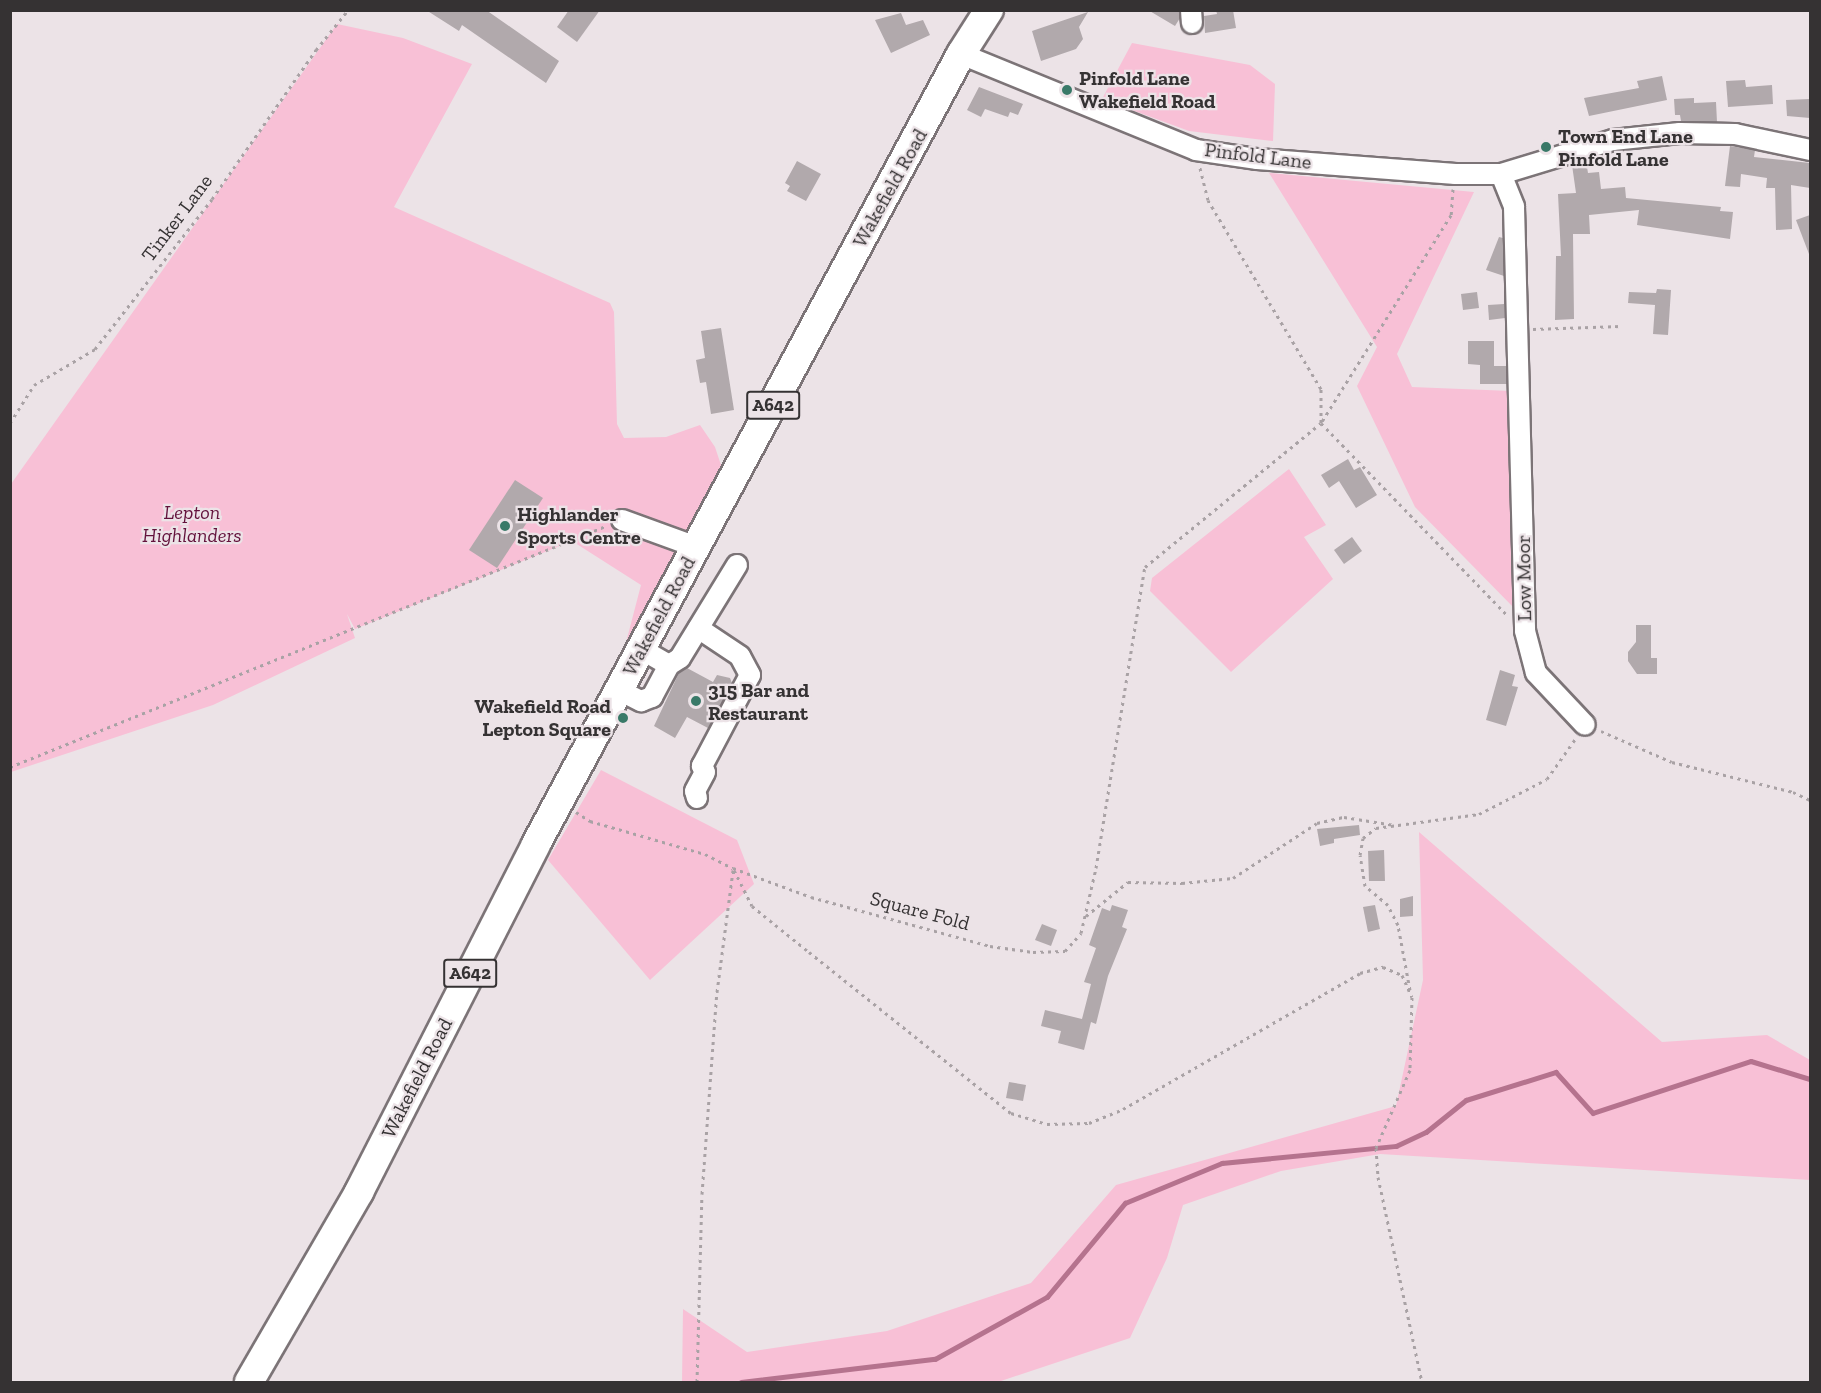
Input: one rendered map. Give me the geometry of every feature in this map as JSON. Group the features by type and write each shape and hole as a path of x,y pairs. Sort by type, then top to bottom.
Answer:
{"highway":[{"name":"Wakefield Road","path":"249,1383 358,1192 559,802 961,54 989,10"}],"street":[{"name":"Pinfold Lane","path":"961,54 1197,150 1257,159 1455,174 1501,174 1613,140 1680,134 1735,134 1810,150"},
{"name":"Low Moor","path":"1501,174 1514,207 1525,631 1536,673 1585,725"},
{"path":"622,520 696,547"},
{"path":"619,690 641,701 652,697 669,665 680,658 737,565"},
{"path":"697,798 695,791 705,772 702,766 750,675 740,656 699,628"},
{"path":"641,650 669,665"}],"path":[{"name":"Tinker Lane","path":"10,423 34,385 95,349 212,200 316,50 348,10"},
{"path":"1197,150 1208,200 1321,389 1321,423 1525,631"},
{"path":"1084,917 1096,868 1145,567 1321,423 1451,216 1455,174"},
{"path":"1517,330 1621,326"},
{"path":"10,767 622,520"},
{"path":"1422,1383 1378,1177 1376,1148 1410,1070 1412,997 1398,925 1389,905 1365,886 1360,855 1363,838 1376,828 1479,814 1547,779 1585,725 1672,762 1793,792 1810,801"},
{"path":"559,802 590,821 705,854 733,868 752,906 801,946 1011,1113 1047,1124 1089,1123 1123,1110 1359,974 1383,967 1402,975 1412,997"},
{"path":"1084,917 1128,882 1182,884 1233,878 1317,823 1344,818 1402,826"},
{"path":"697,1383 702,1194 717,992 733,868"},
{"name":"Square Fold","path":"733,868 822,900 990,946 1033,952 1065,951 1081,933 1084,917"}],"green space":[{"name":"Lepton Highlanders","path":"337,24 403,38 472,64 394,207 610,303 614,312 617,424 624,438 666,437 700,425 715,447 722,468 623,654 641,585 572,541 355,629 347,614 355,638 213,705 11,772 11,484"},
{"path":"1132,43 1250,65 1275,84 1273,141 1189,131 1102,99"},
{"path":"1269,173 1474,192 1397,354 1412,387 1511,391 1515,609 1415,507 1357,386 1377,347"},
{"path":"1289,469 1326,525 1304,537 1333,579 1231,672 1150,591 1152,578"},
{"path":"601,770 737,840 754,884 650,980 548,860"},
{"path":"1419,832 1662,1042 1767,1035 1810,1060 1810,1180 1380,1154 1281,1171 1183,1205 1167,1258 1130,1338 998,1382 682,1382 683,1309 747,1352 887,1331 1031,1283 1116,1185 1396,1106 1423,980"}],"building":[{"path":"426,10 486,10 559,61 546,83 462,25 459,31"},
{"path":"569,10 600,10 577,42 557,27"},
{"path":"1148,10 1179,10 1180,18 1175,26"},
{"path":"1216,10 1233,10 1236,28 1205,33 1204,16 1217,14"},
{"path":"1088,12 1079,27 1083,39 1076,49 1041,61 1032,31"},
{"path":"901,13 906,25 923,20 930,35 891,53 875,20"},
{"path":"1662,76 1667,100 1589,116 1584,98 1639,88 1637,81"},
{"path":"1745,80 1746,87 1772,85 1773,104 1728,107 1726,81"},
{"path":"979,87 1023,104 1018,115 1010,112 1008,117 985,109 981,117 967,110"},
{"path":"1694,98 1694,103 1716,102 1717,122 1681,121 1680,115 1675,115 1674,99"},
{"path":"1810,99 1810,118 1787,116 1786,100"},
{"path":"1730,146 1755,150 1754,157 1810,163 1810,188 1791,185 1792,229 1776,230 1775,188 1766,188 1767,178 1741,174 1740,187 1725,186"},
{"path":"797,161 821,174 806,201 787,191 790,186 785,183"},
{"path":"1586,161 1588,173 1599,172 1601,189 1625,187 1626,198 1721,207 1720,211 1733,212 1730,239 1637,225 1639,210 1589,215 1590,234 1573,234 1574,319 1555,320 1556,256 1561,256 1558,194 1576,193 1572,165"},
{"path":"1810,215 1810,254 1809,254 1796,220"},
{"path":"1499,237 1503,238 1504,276 1486,270"},
{"path":"1657,289 1671,290 1668,335 1653,334 1655,305 1628,303 1629,292 1656,293"},
{"path":"1477,292 1479,308 1463,310 1461,294"},
{"path":"1504,304 1505,318 1489,320 1488,305"},
{"path":"721,328 734,410 711,414 706,382 700,383 696,360 705,358 701,331"},
{"path":"1468,341 1494,341 1494,366 1506,366 1507,384 1480,384 1480,365 1468,364"},
{"path":"1348,459 1354,470 1360,467 1377,495 1356,508 1339,481 1329,488 1321,475"},
{"name":"Highlander Sports Centre","path":"515,480 543,498 497,568 469,550"},
{"path":"1352,537 1362,551 1344,564 1334,550"},
{"path":"1636,625 1651,625 1651,658 1657,658 1657,674 1637,674 1628,661 1628,652 1636,642"},
{"name":"315 Bar and Restaurant","path":"687,668 713,682 717,675 730,678 732,683 708,728 687,717 675,738 654,726 679,673"},
{"path":"1500,670 1515,675 1512,686 1518,687 1506,726 1486,720"},
{"path":"1359,825 1360,835 1334,839 1334,843 1320,846 1317,829"},
{"path":"1384,850 1385,881 1369,881 1368,851"},
{"path":"1413,896 1413,916 1400,917 1400,899"},
{"path":"1112,905 1128,910 1122,927 1127,929 1108,976 1096,1024 1091,1022 1084,1050 1058,1043 1061,1031 1041,1026 1045,1010 1082,1019 1091,984 1084,982 1096,948 1089,945 1102,908 1110,911"},
{"path":"1375,905 1380,929 1368,932 1363,907"},
{"path":"1042,924 1057,930 1051,946 1035,940"},
{"path":"1009,1082 1026,1085 1023,1101 1006,1098"}],"waterway":[{"path":"741,1382 935,1359 1047,1297 1125,1203 1222,1163 1396,1146 1426,1132 1466,1100 1556,1072 1593,1113 1751,1061 1810,1079"}],"place":[{"name":"Pinfold Lane Wakefield Road","path":"1067,90"},
{"name":"Town End Lane Pinfold Lane","path":"1546,147"},
{"name":"Highlander Sports Centre","path":"505,526"},
{"name":"315 Bar and Restaurant","path":"696,701"},
{"name":"Wakefield Road Lepton Square","path":"623,718"}]}
